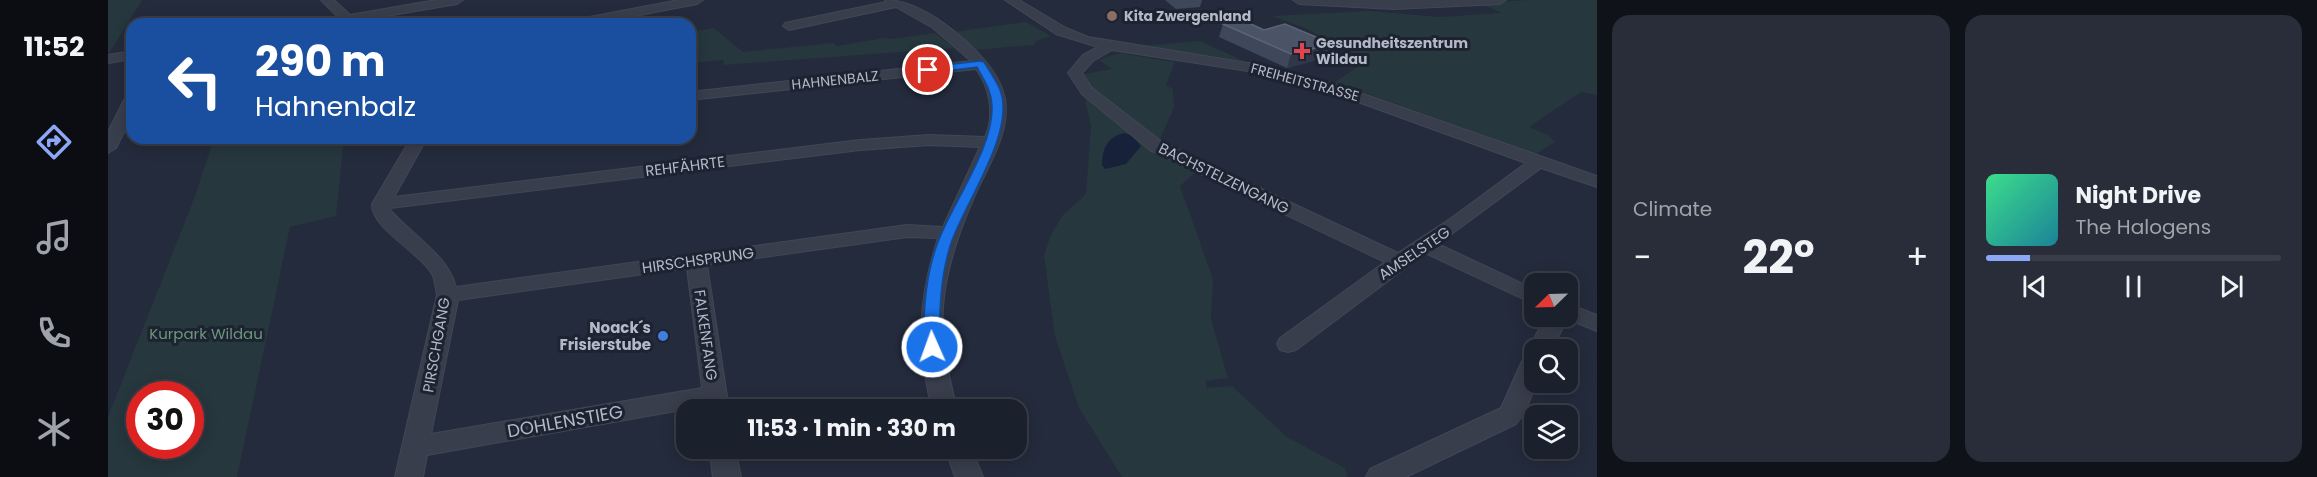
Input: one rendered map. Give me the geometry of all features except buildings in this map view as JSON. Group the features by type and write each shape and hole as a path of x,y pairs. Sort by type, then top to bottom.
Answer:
{"street":[{"path":"327,0 347,18"},
{"path":"365,18 457,0"},
{"path":"605,18 697,0"},
{"name":"FREIHEITSTRASSE","path":"1011,0 1065,33 1110,46 1227,63 1314,82 1376,102 1597,183"},
{"path":"1299,0 1387,5 1500,0"},
{"path":"789,26 894,1 947,33 980,64 990,79 997,97 998,114 995,132 948,233 935,282 930,315 933,354 943,399"},
{"name":"BACHSTELZENGANG","path":"1110,46 1088,57 1075,73 1077,79 1087,91 1151,142 1399,261"},
{"path":"108,59 126,56"},
{"name":"HAHNENBALZ","path":"696,95 980,64"},
{"path":"108,148 126,112"},
{"name":"REHFÄHRTE","path":"381,204 860,145 929,140 990,142"},
{"path":"381,204 415,144"},
{"name":"AMSELSTEG","path":"1288,344 1539,161"},
{"name":"PIRSCHGANG","path":"381,204 381,211 386,218 436,266 443,276 448,295 409,477"},
{"name":"HIRSCHSPRUNG","path":"448,295 907,231 948,233"},
{"path":"1424,245 1524,292"},
{"name":"FALKENFANG","path":"696,260 715,399"},
{"path":"1578,315 1597,324"},
{"path":"1380,477 1507,417 1511,414 1524,384"},
{"name":"DOHLENSTIEG","path":"416,447 676,408"},
{"path":"724,459 727,477"},
{"path":"962,459 969,477"}],"green space":[{"path":"108,0 142,0 131,18 126,18 126,26 108,55"},
{"path":"1597,0 1597,95 1581,92 1529,127 1548,135 1555,142 1536,154 1335,82 1366,61 1305,28 1272,16 1370,11 1439,17 1501,13 1480,3"},
{"path":"1026,22 1051,36 1036,41 1034,45 975,50 954,32"},
{"path":"714,28 743,52 833,43 837,46 935,33 954,48 724,65 723,60 696,62 696,31"},
{"path":"1200,41 1244,61 1144,46"},
{"path":"1119,53 1175,62 1166,85 1173,89 1174,107 1158,144 1084,84 1079,75 1112,69 1099,60"},
{"path":"1084,94 1199,169 1180,186 1213,279 1211,319 1228,378 1206,381 1207,388 1232,386 1287,437 1345,468 1347,477 1122,477 1079,408 1055,336 1044,256 1050,237 1062,216 1086,194 1091,127"},
{"name":"Kurpark Wildau","path":"212,144 343,144 336,216 290,227 237,477 108,477 108,417 195,196"}],"water":[{"path":"1125,133 1132,136 1141,146 1126,164 1105,169 1102,159 1107,144 1114,137"}],"place":[{"name":"Kita Zwergenland","path":"1112,16"},
{"name":"Gesundheitszentrum Wildau","path":"1302,51"},
{"name":"Noack´s Frisierstube","path":"663,336"}],"route":[{"path":"928,70 980,64 995,90 998,106 995,132 944,243 931,311 932,347"}]}
